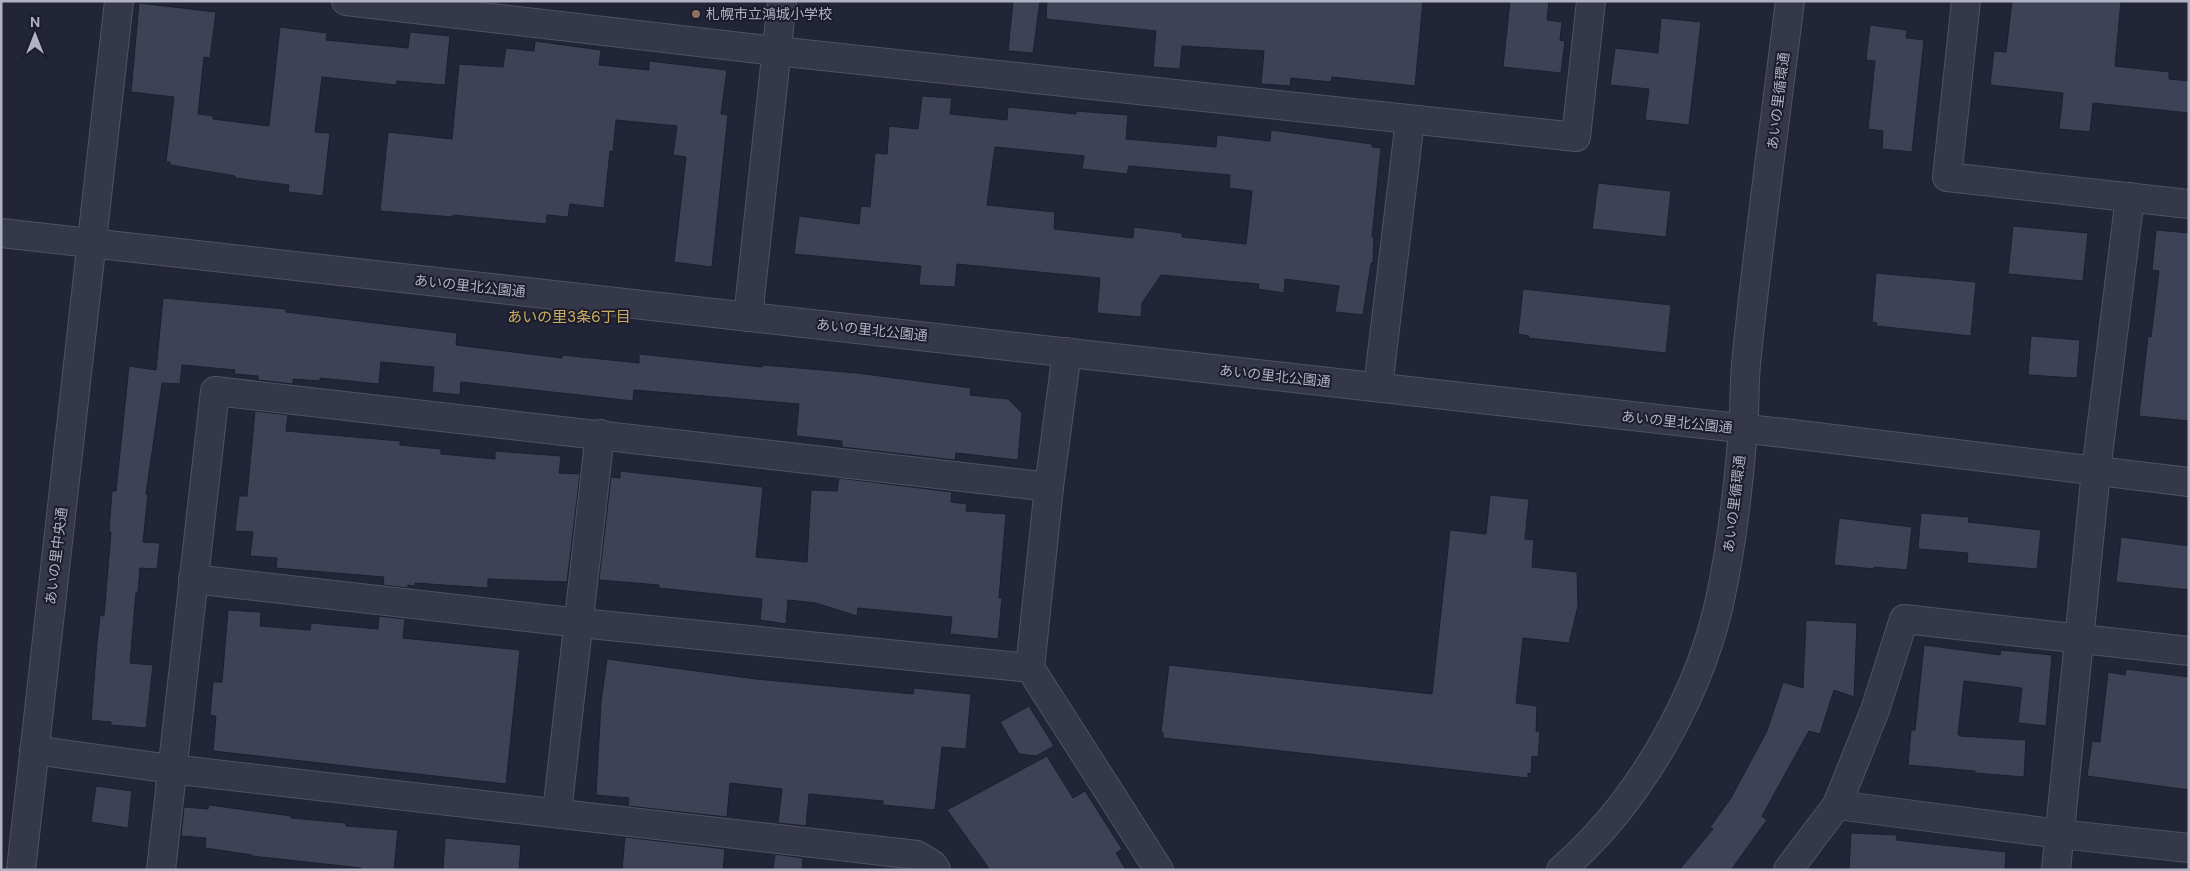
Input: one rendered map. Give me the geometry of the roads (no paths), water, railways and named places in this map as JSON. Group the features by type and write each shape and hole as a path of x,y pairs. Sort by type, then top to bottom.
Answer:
{"street":[{"name":"あいの里中央通","path":"21,870 119,1"},
{"path":"346,1 776,51 1576,137 1591,1"},
{"path":"748,316 782,1"},
{"name":"あいの里循環通","path":"1561,870 1609,820 1650,766 1689,692 1708,643 1723,586 1743,429 1746,366 1790,1"},
{"path":"1966,1 1947,176 2189,204"},
{"path":"1378,387 1410,120"},
{"path":"2056,870 2096,471 2130,197"},
{"name":"あいの里北公園通","path":"1,233 1378,387 2189,482"},
{"path":"1067,352 1049,487 1030,668 1159,870"},
{"path":"160,870 215,391 1049,487"},
{"path":"557,812 600,434"},
{"path":"193,579 580,622 1030,668"},
{"path":"1788,870 1837,805 1875,710 1904,619 2189,651"},
{"path":"34,750 171,769 557,812 851,859 917,855 933,865 936,870"},
{"path":"1837,805 2060,834 2189,848"}],"place":[{"name":"札幌市立鴻城小学校","path":"696,14"}],"district":[{"name":"あいの里3条6丁目","path":"569,317"}]}
